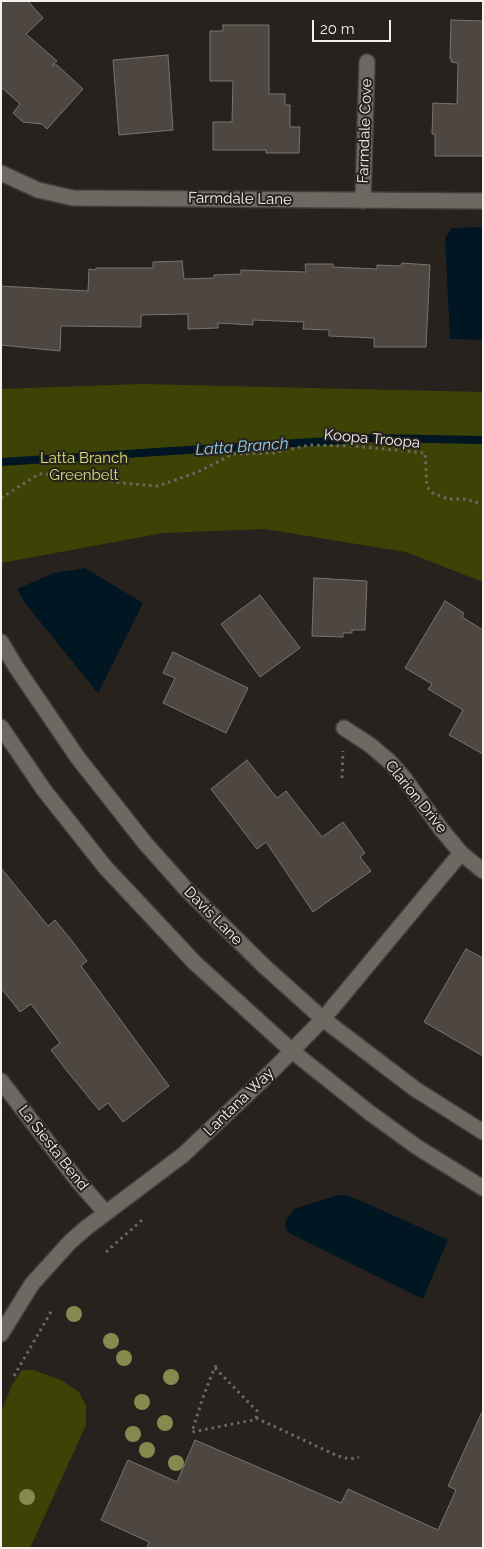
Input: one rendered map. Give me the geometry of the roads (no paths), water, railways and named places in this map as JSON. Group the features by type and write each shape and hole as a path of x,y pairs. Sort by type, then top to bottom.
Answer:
{"street":[{"name":"Farmdale Cove","path":"363,201 366,62"},
{"name":"Farmdale Lane","path":"1,173 38,190 73,198 483,201"},
{"name":"Davis Lane","path":"1,642 78,758 144,843 229,934 324,1019 415,1089 483,1132"},
{"path":"1,727 44,790 105,867 195,963 292,1051 370,1113 417,1146 483,1188"},
{"name":"Clarion Drive","path":"344,728 370,745 389,762 404,778 436,823 461,853 483,871"},
{"name":"Lantana Way","path":"1,1334 18,1304 46,1267 70,1242 183,1155 324,1019 461,853"},
{"name":"La Siesta Bend","path":"1,1081 81,1185 106,1213"}],"water":[{"path":"483,227 483,340 450,339 445,238 452,228"},
{"path":"85,568 143,603 98,693 25,603 17,589 54,573"},
{"path":"338,1195 346,1195 361,1201 448,1240 423,1299 287,1231 285,1226 286,1220 294,1209"}],"waterway":[{"name":"Latta Branch","path":"1,462 375,438 483,440"}],"park label":[{"name":"Latta Branch Greenbelt","path":"84,466"}]}
